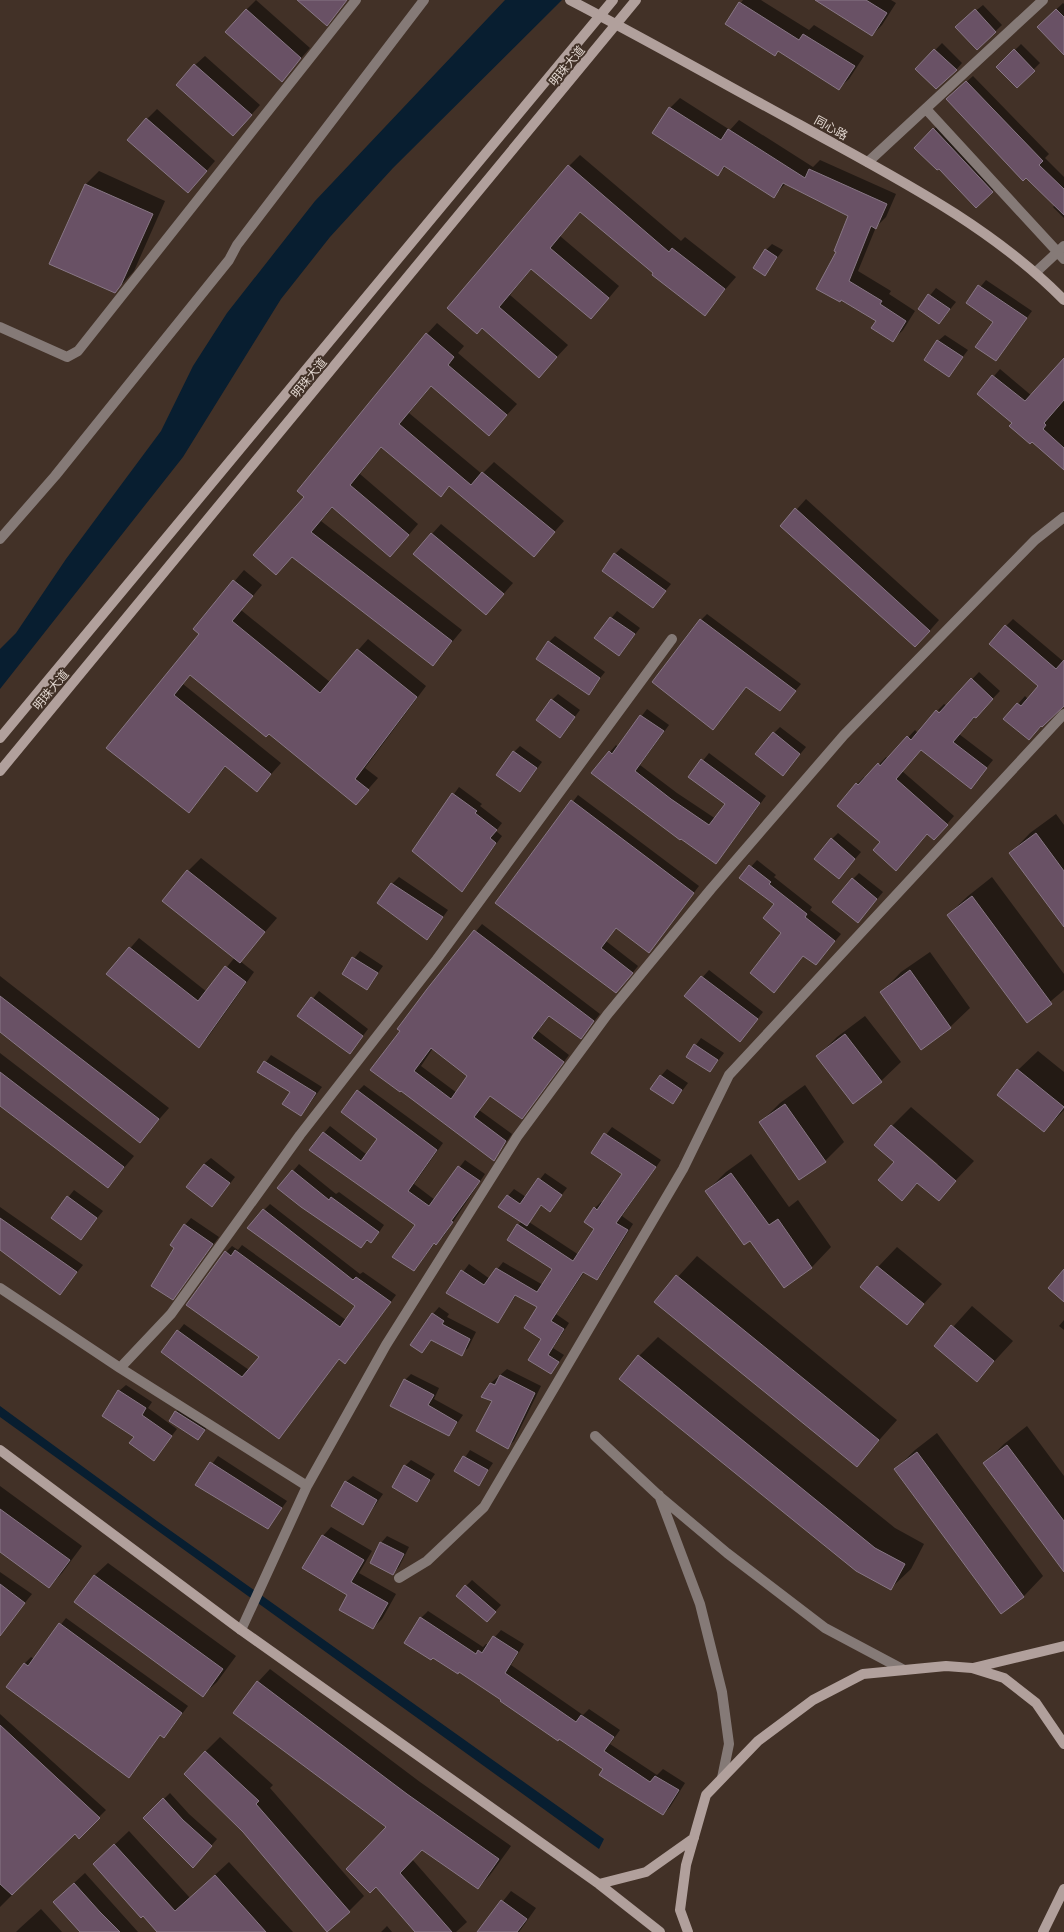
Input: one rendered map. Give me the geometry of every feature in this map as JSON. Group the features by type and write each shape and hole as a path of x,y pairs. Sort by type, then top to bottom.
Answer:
{"main road":[{"name":"明珠大道","path":"0,738 613,0"},
{"name":"明珠大道","path":"0,771 636,0"},
{"name":"同心路","path":"572,1 868,162 967,220 1036,272 1064,300"},
{"path":"0,1450 241,1630 599,1884 660,1932"},
{"path":"972,1668 1064,1646"},
{"path":"688,1932 680,1910 686,1865 706,1795 758,1741 813,1700 863,1674 946,1666 972,1668 1004,1678 1036,1703 1064,1744"},
{"path":"599,1884 646,1872 694,1838"},
{"path":"1043,1932 1064,1889"}],"street":[{"path":"0,327 67,357 78,351 356,0"},
{"path":"0,539 55,476 229,260 237,245 424,0"},
{"path":"868,162 1043,0"},
{"path":"926,109 1062,253 1036,272"},
{"path":"241,1630 306,1486 386,1345 517,1137 607,1015 711,889 844,735 1035,540 1064,518"},
{"path":"120,1368 171,1314 300,1135 442,951 672,639"},
{"path":"400,1578 427,1561 484,1507 683,1169 730,1075 1064,714"},
{"path":"0,1288 120,1368 306,1486"},
{"path":"595,1436 727,1554 825,1628 904,1670"},
{"path":"658,1494 700,1604 722,1692 729,1744 722,1778"}],"water":[{"path":"505,0 562,0 393,168 330,237 281,299 183,457 0,689 0,649 16,633 66,559 161,431 193,366 227,313 315,201"},
{"path":"0,1406 157,1521 604,1839 599,1849 0,1417"}],"building":[{"path":"297,0 347,0 327,26"},
{"path":"815,0 866,0 887,13 872,36"},
{"path":"739,2 799,40 803,34 855,66 839,90 778,51 775,56 725,24"},
{"path":"246,9 301,58 282,82 225,32"},
{"path":"975,9 996,32 977,50 955,27"},
{"path":"1056,9 1064,17 1064,55 1037,27"},
{"path":"934,49 957,70 936,89 915,69"},
{"path":"1014,49 1035,71 1017,88 996,67"},
{"path":"194,64 252,115 233,136 176,85"},
{"path":"966,81 1043,161 1039,165 1064,189 1064,215 1026,178 1023,181 946,99"},
{"path":"669,107 721,140 728,129 805,178 809,169 887,204 876,229 871,226 849,281 882,301 880,304 906,321 893,342 871,328 876,321 841,300 840,302 816,289 836,252 834,251 848,216 783,183 774,198 724,166 718,176 652,133"},
{"path":"146,118 207,171 188,193 127,140"},
{"path":"933,128 993,192 976,208 939,169 937,170 914,148"},
{"path":"568,165 669,252 672,248 725,289 705,316 652,275 653,273 580,212 550,248 609,298 591,319 531,269 499,307 557,357 539,378 482,328 477,334 447,308"},
{"path":"85,184 153,214 121,285 115,293 49,264"},
{"path":"765,249 777,257 765,276 753,268"},
{"path":"978,285 1027,318 996,361 975,347 993,322 966,303"},
{"path":"928,294 950,309 939,324 918,309"},
{"path":"426,333 454,357 448,365 507,415 489,436 431,386 399,424 471,485 482,472 555,532 534,557 449,486 441,497 381,447 350,485 409,535 390,557 332,507 311,532 452,641 433,666 292,557 276,575 253,555 304,497 297,491"},
{"path":"937,340 963,357 949,377 924,360"},
{"path":"1064,358 1064,400 1044,423 1046,425 1043,429 1064,448 1064,470 1032,442 1030,444 1009,426 1012,423 977,394 992,375 1025,401"},
{"path":"795,508 930,631 915,647 780,526"},
{"path":"431,533 504,594 486,615 413,554"},
{"path":"614,553 666,591 653,608 602,571"},
{"path":"233,580 253,596 232,621 320,693 357,649 417,697 355,779 369,790 356,805 269,734 266,737 190,675 174,695 271,774 257,792 225,766 189,813 106,748 199,634 193,629"},
{"path":"610,617 635,634 619,656 594,638"},
{"path":"700,619 796,691 780,711 746,687 713,730 652,682"},
{"path":"1005,625 1056,669 1064,660 1064,706 1041,726 1029,740 1003,719 1017,703 1021,706 1038,686 989,644"},
{"path":"548,641 600,678 589,695 536,659"},
{"path":"971,678 993,699 976,718 974,717 953,742 987,768 971,789 921,750 896,779 948,825 934,840 927,834 896,871 873,850 880,842 837,806 856,783 858,785 878,763 880,766 907,736 911,740 936,710 939,713"},
{"path":"551,699 575,717 560,738 536,720"},
{"path":"640,715 664,731 635,771 671,799 709,825 725,804 688,777 701,759 760,803 716,864 680,840 591,773 609,751 612,754"},
{"path":"773,732 800,754 783,776 755,754"},
{"path":"513,751 537,768 520,792 496,775"},
{"path":"452,793 477,811 475,813 497,830 490,838 496,843 462,892 412,851"},
{"path":"571,800 694,893 649,953 616,928 601,948 633,973 616,993 495,903"},
{"path":"1036,833 1064,871 1064,927 1009,853"},
{"path":"831,838 855,859 839,879 814,859"},
{"path":"749,865 771,882 769,884 807,914 805,917 835,941 816,965 803,956 774,993 750,973 781,933 763,918 774,904 739,878"},
{"path":"187,870 265,932 240,963 162,901"},
{"path":"852,878 877,899 858,923 832,902"},
{"path":"391,883 443,917 427,940 377,903"},
{"path":"972,896 1052,1004 1027,1023 947,915"},
{"path":"474,930 594,1021 581,1039 549,1016 532,1038 564,1062 522,1119 490,1096 474,1117 506,1141 494,1161 370,1070 400,1031 397,1029","holes":["431,1048 467,1076 451,1099 414,1071"]},
{"path":"129,947 198,1001 225,966 246,982 199,1048 106,974"},
{"path":"352,957 378,973 367,990 342,974"},
{"path":"910,970 951,1028 921,1050 880,992"},
{"path":"701,976 758,1019 740,1042 684,996"},
{"path":"0,996 159,1119 140,1143 0,1032"},
{"path":"311,997 363,1036 350,1054 297,1016"},
{"path":"845,1034 882,1082 853,1104 816,1056"},
{"path":"694,1044 718,1060 710,1072 686,1057"},
{"path":"264,1061 316,1093 301,1116 282,1104 290,1092 257,1072"},
{"path":"1017,1069 1064,1107 1044,1132 997,1095"},
{"path":"0,1072 124,1167 108,1188 0,1106"},
{"path":"660,1075 682,1090 673,1104 650,1089"},
{"path":"357,1090 437,1150 408,1191 429,1206 458,1166 480,1181 451,1221 453,1222 436,1245 434,1243 414,1271 392,1257 415,1225 309,1150 323,1132 361,1161 377,1139 341,1112"},
{"path":"785,1104 826,1162 799,1180 759,1122"},
{"path":"891,1125 956,1181 939,1201 917,1183 902,1201 878,1180 894,1162 874,1145"},
{"path":"604,1133 656,1167 616,1223 628,1230 597,1280 583,1272 551,1321 564,1329 548,1355 559,1362 551,1374 528,1360 541,1339 524,1328 537,1307 515,1295 498,1323 446,1293 461,1270 484,1285 496,1268 537,1292 552,1269 507,1240 517,1224 573,1261 594,1229 584,1222 594,1207 597,1210 622,1174 591,1153"},
{"path":"204,1164 230,1183 212,1207 186,1187"},
{"path":"292,1170 329,1200 331,1197 379,1232 371,1243 367,1240 361,1248 301,1207 277,1188"},
{"path":"731,1173 769,1225 778,1219 812,1268 784,1288 750,1241 744,1245 705,1191"},
{"path":"538,1178 562,1195 550,1212 541,1205 527,1226 498,1207 507,1195 520,1204"},
{"path":"67,1196 97,1218 81,1240 51,1218"},
{"path":"263,1209 353,1280 356,1277 391,1302 345,1364 339,1359 279,1439 161,1352 177,1330 242,1377 259,1357 186,1305 225,1251 231,1256 235,1250 340,1327 355,1306 247,1228"},
{"path":"0,1218 77,1272 60,1295 0,1250"},
{"path":"184,1224 213,1244 173,1300 151,1286 174,1248 170,1245"},
{"path":"877,1266 924,1304 907,1325 860,1287"},
{"path":"1064,1269 1064,1302 1048,1288"},
{"path":"676,1275 879,1440 857,1467 654,1302"},
{"path":"432,1313 444,1321 442,1324 470,1339 462,1356 431,1340 422,1353 410,1345"},
{"path":"951,1325 994,1361 977,1382 934,1346"},
{"path":"638,1355 875,1548 905,1564 891,1590 856,1571 619,1379"},
{"path":"500,1375 535,1393 508,1449 476,1431 492,1401 481,1397 490,1383 495,1385"},
{"path":"404,1379 434,1395 428,1405 457,1422 449,1436 390,1406"},
{"path":"118,1390 146,1408 142,1415 172,1436 154,1461 129,1443 134,1437 102,1416"},
{"path":"175,1411 205,1430 198,1440 169,1421"},
{"path":"1007,1445 1064,1521 1064,1572 983,1463"},
{"path":"917,1452 1024,1597 1001,1614 894,1469"},
{"path":"463,1456 488,1470 479,1486 454,1471"},
{"path":"210,1462 282,1508 268,1529 195,1485"},
{"path":"404,1465 430,1480 417,1502 392,1487"},
{"path":"345,1481 377,1500 363,1525 331,1506"},
{"path":"0,1509 70,1560 49,1588 0,1552"},
{"path":"322,1535 364,1560 351,1582 388,1603 373,1629 339,1610 347,1595 302,1568"},
{"path":"380,1542 404,1554 393,1575 370,1563"},
{"path":"94,1575 223,1669 203,1697 74,1602"},
{"path":"0,1584 25,1603 0,1636"},
{"path":"465,1585 496,1612 487,1622 456,1596"},
{"path":"420,1617 476,1654 478,1650 482,1653 493,1636 518,1652 505,1673 576,1722 581,1715 614,1737 604,1751 650,1782 655,1776 679,1790 663,1815 599,1775 603,1769 559,1739 558,1741 459,1672 458,1674 433,1658 431,1660 404,1643"},
{"path":"59,1623 182,1713 164,1738 160,1735 129,1778 6,1687 24,1663 28,1666"},
{"path":"257,1681 407,1794 499,1859 478,1889 422,1850 400,1873 452,1932 415,1932 376,1887 370,1893 346,1869 386,1827 233,1713"},
{"path":"0,1725 100,1818 79,1839 75,1834 12,1895 0,1884"},
{"path":"205,1751 259,1801 256,1804 350,1912 327,1932 243,1832 184,1774"},
{"path":"163,1798 183,1820 212,1846 193,1868 143,1818"},
{"path":"114,1844 175,1911 215,1875 266,1932 157,1932 143,1916 141,1918 93,1864"},
{"path":"74,1883 120,1932 80,1932 53,1902"},
{"path":"501,1900 527,1919 517,1932 477,1932"}]}
